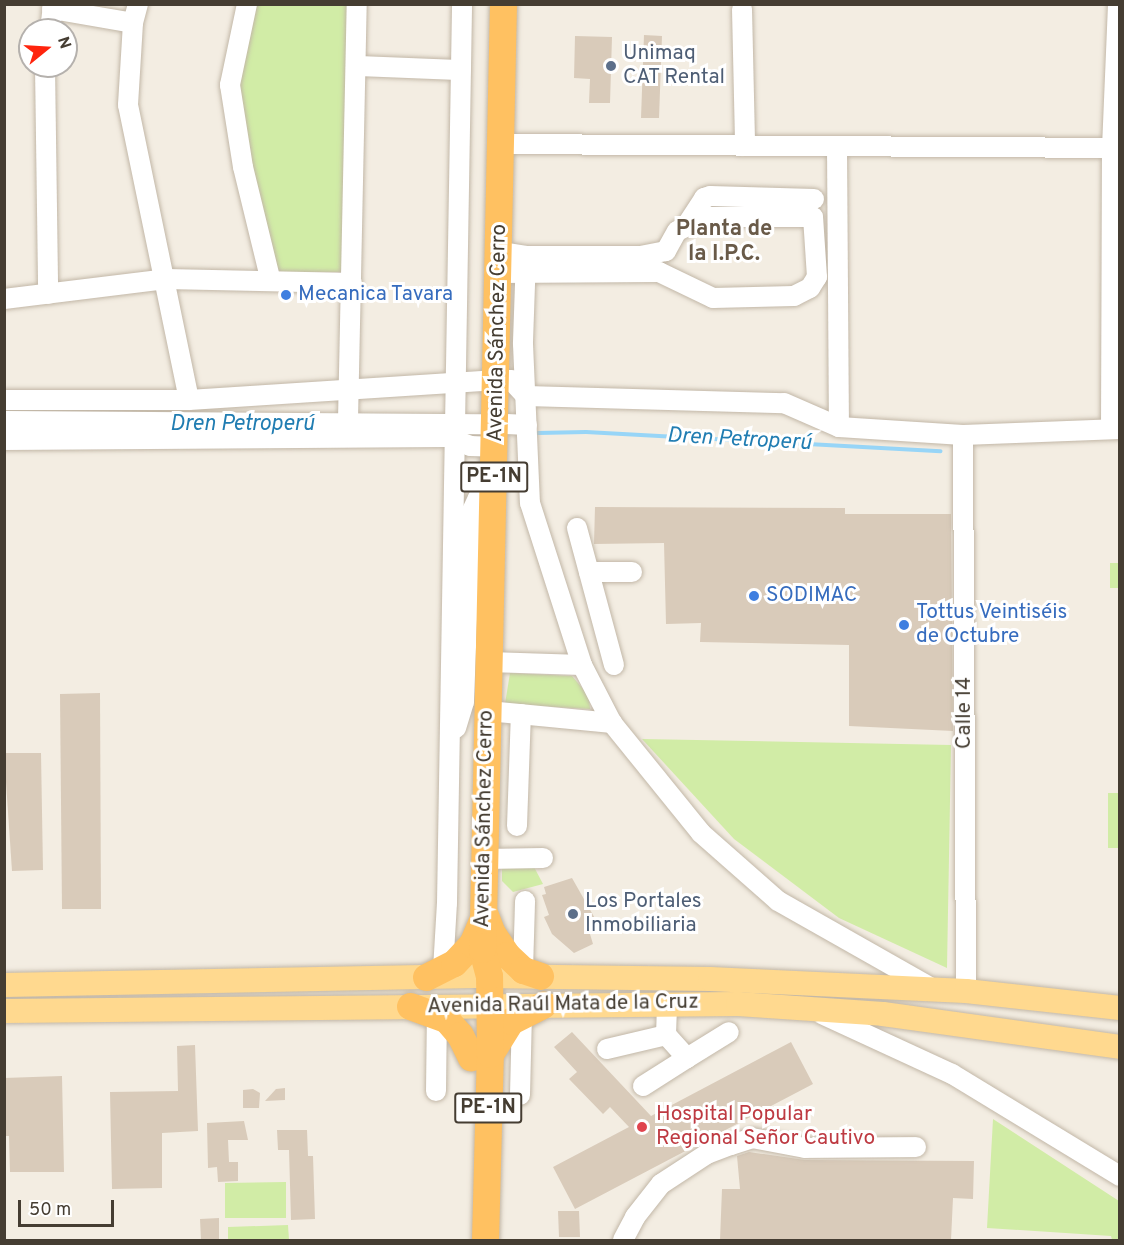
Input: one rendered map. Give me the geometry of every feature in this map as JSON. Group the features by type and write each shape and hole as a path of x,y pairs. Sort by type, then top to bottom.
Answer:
{"highway":[{"name":"Avenida Sánchez Cerro","path":"484,1240 481,976 494,488 501,436 496,380 503,144 503,4"},
{"path":"434,974 472,944 483,914"},
{"path":"483,914 500,946 531,973"},
{"path":"410,1006 437,1013 453,1025 481,1056 503,1028 532,1009"},
{"name":"Avenida Sánchez Cerro","path":"467,1240 481,1056"}],"main road":[{"name":"Avenida Raúl Mata de la Cruz","path":"4,985 434,974 481,976 531,973 932,988 1119,1008"},
{"path":"657,1004 624,1000 616,991 647,980 671,978"},
{"name":"Avenida Raúl Mata de la Cruz","path":"4,1011 481,1005 532,1009 657,1004 810,1009 894,1015 1119,1047"}],"street":[{"path":"247,4 230,85 243,167 270,278"},
{"path":"348,420 357,4"},
{"path":"434,974 450,748 456,431 454,383 462,4"},
{"path":"4,400 189,400 347,388 511,380 526,396 784,404 839,427 963,435 1115,429 1118,4"},
{"path":"53,7 136,14 128,105 166,279 189,400"},
{"path":"742,9 745,146"},
{"path":"356,66 461,70"},
{"path":"45,78 48,294"},
{"path":"503,144 1116,148"},
{"path":"837,147 839,427"},
{"path":"526,263 671,275 713,298 794,296 810,288 817,277 813,208 819,189 837,186"},
{"path":"671,275 666,251 677,231 688,223 706,217 813,208"},
{"path":"500,263 641,256 666,251"},
{"path":"526,263 526,396 530,504 582,665 612,723 701,833 778,901 932,988"},
{"path":"4,299 166,279 270,278 352,283"},
{"path":"4,421 348,420 456,431 470,446 527,425"},
{"path":"4,440 456,431 482,423"},
{"name":"Calle 14","path":"963,435 966,991"},
{"path":"450,748 464,702 471,513 477,498 494,488"},
{"path":"577,528 614,665"},
{"path":"589,572 633,572"},
{"path":"489,662 582,665"},
{"path":"488,711 612,723"},
{"path":"517,826 521,714"},
{"path":"485,859 543,858"},
{"path":"525,901 531,973"},
{"path":"657,1004 666,1035 687,1058"},
{"path":"520,1095 532,1009"},
{"path":"810,1009 951,1074 1119,1176"},
{"path":"436,1091 437,1013"},
{"path":"643,1086 729,1032"},
{"path":"607,1049 666,1035"},
{"path":"623,1240 635,1217 661,1184 707,1154 752,1138 805,1148 916,1147"}],"green space":[{"path":"254,5 351,5 348,272 278,272 243,154 238,66"},
{"path":"1110,563 1119,563 1119,588 1110,588"},
{"path":"510,673 572,676 589,696 590,709 505,704"},
{"path":"642,739 951,745 947,968 839,918 734,839"},
{"path":"1108,793 1119,793 1119,848 1108,848"},
{"path":"502,865 533,865 543,884 513,892 502,881"},
{"path":"993,1119 1119,1201 1119,1240 1112,1240 1111,1236 987,1228"},
{"path":"286,1182 286,1218 225,1218 225,1183"},
{"path":"288,1225 289,1240 228,1240 228,1227"}],"building":[{"path":"644,35 662,36 659,118 641,118"},
{"path":"575,36 612,37 610,103 589,103 590,79 574,78"},
{"path":"595,507 845,508 845,514 951,514 953,731 849,726 849,645 700,642 701,623 666,624 664,543 594,544"},
{"path":"100,693 101,909 62,909 60,694"},
{"path":"4,753 41,753 43,870 12,871"},
{"path":"572,878 601,929 590,934 593,944 574,953 552,934 544,917 549,915 542,895 546,894 544,887"},
{"path":"572,1032 651,1116 791,1042 813,1084 575,1209 553,1167 629,1127 610,1107 603,1114 569,1079 577,1072 554,1047"},
{"path":"195,1045 198,1131 162,1133 162,1188 112,1189 110,1092 178,1091 177,1046"},
{"path":"62,1076 64,1172 10,1172 9,1136 4,1136 4,1078"},
{"path":"285,1088 285,1100 265,1101 276,1089"},
{"path":"253,1089 260,1093 259,1108 243,1108 243,1090"},
{"path":"244,1121 248,1140 228,1140 229,1162 238,1162 238,1181 218,1182 217,1167 208,1168 207,1123"},
{"path":"277,1130 307,1130 308,1156 313,1156 315,1219 291,1220 289,1150 278,1150"},
{"path":"749,1152 805,1160 974,1161 973,1199 953,1198 951,1240 720,1240 722,1189 740,1189 737,1156"},
{"path":"558,1211 579,1211 580,1237 559,1237"},
{"path":"219,1218 219,1240 201,1240 200,1219"}],"waterway":[{"name":"Dren Petroperú","path":"538,433 586,432 940,451"}],"place":[{"name":"Unimaq CAT Rental","path":"611,66"},
{"name":"Mecanica Tavara","path":"286,295"},
{"name":"SODIMAC","path":"754,596"},
{"name":"Tottus Veintiséis de Octubre","path":"904,625"},
{"name":"Los Portales Inmobiliaria","path":"573,914"},
{"name":"Hospital Popular Regional Señor Cautivo","path":"642,1127"}],"district":[{"name":"Planta de la I.P.C.","path":"724,242"}]}
